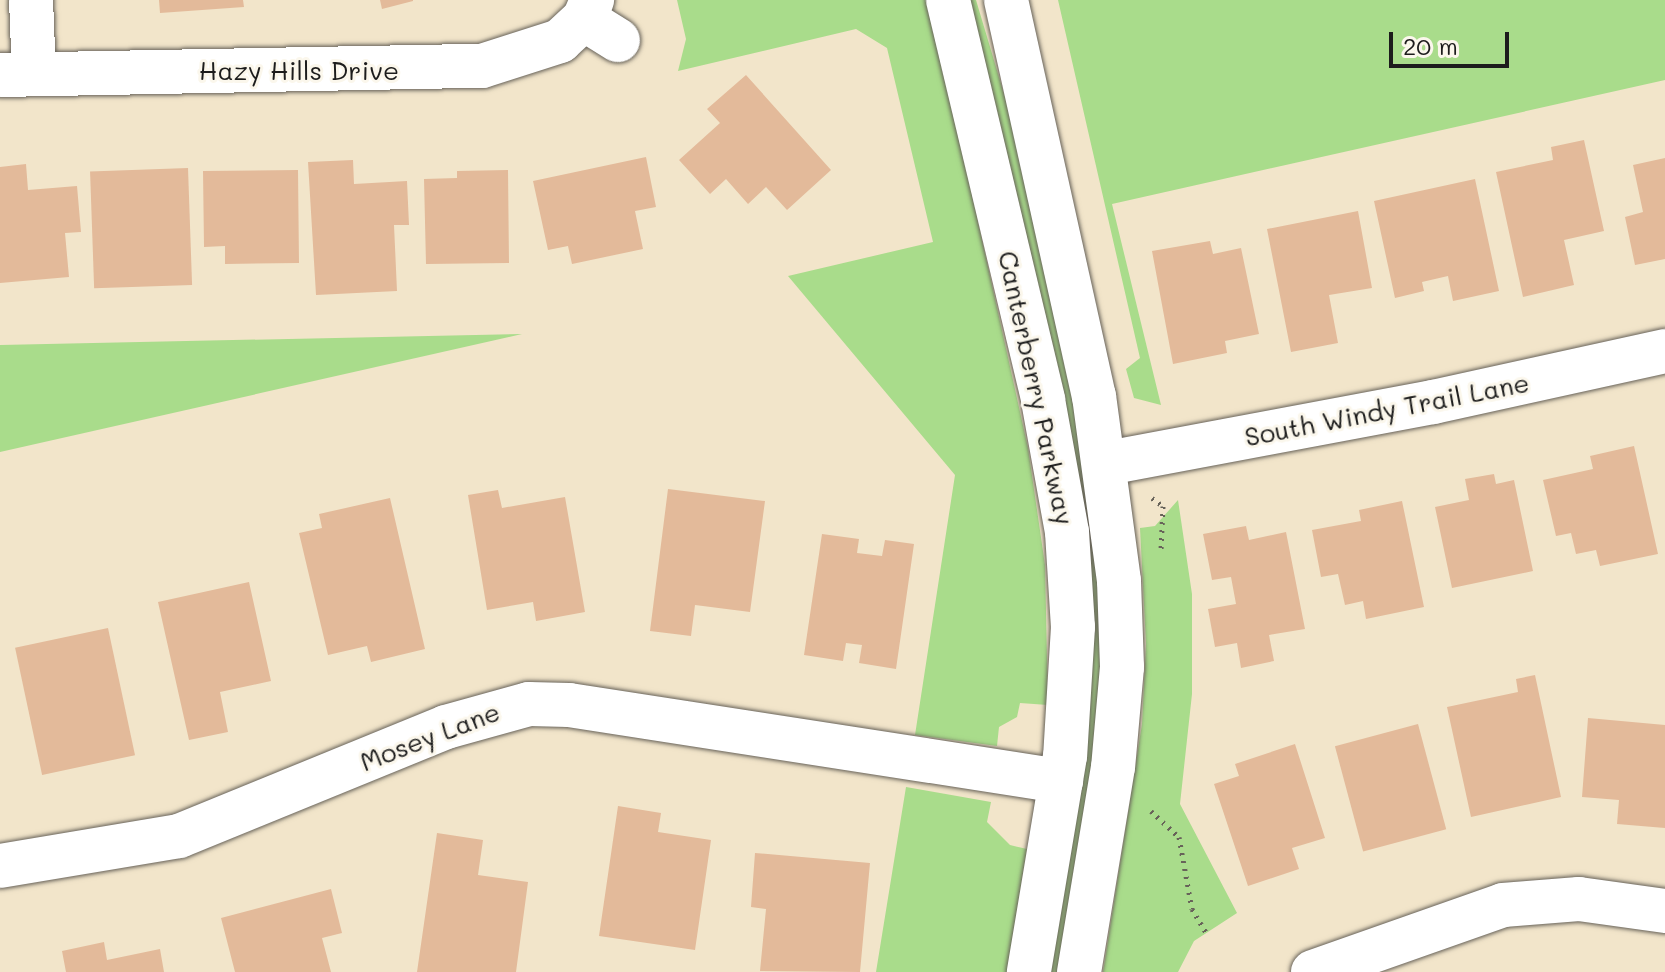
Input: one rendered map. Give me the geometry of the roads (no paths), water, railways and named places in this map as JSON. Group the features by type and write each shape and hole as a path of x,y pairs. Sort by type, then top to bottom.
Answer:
{"street":[{"path":"17,74 31,0"},
{"name":"Canterberry Parkway","path":"948,0 1062,496 1073,627 1061,781 1029,972"},
{"name":"Canterberry Parkway","path":"1006,0 1107,463 1122,667 1113,767 1079,972"},
{"name":"Hazy Hills Drive","path":"17,74 450,69 508,61 547,48 598,20"},
{"name":"South Windy Trail Lane","path":"1107,463 1433,402 1665,351"},
{"name":"Mosey Lane","path":"0,866 179,836 446,727 529,704 569,705 1061,781"},
{"path":"1313,972 1503,905 1579,899 1665,911"}]}
